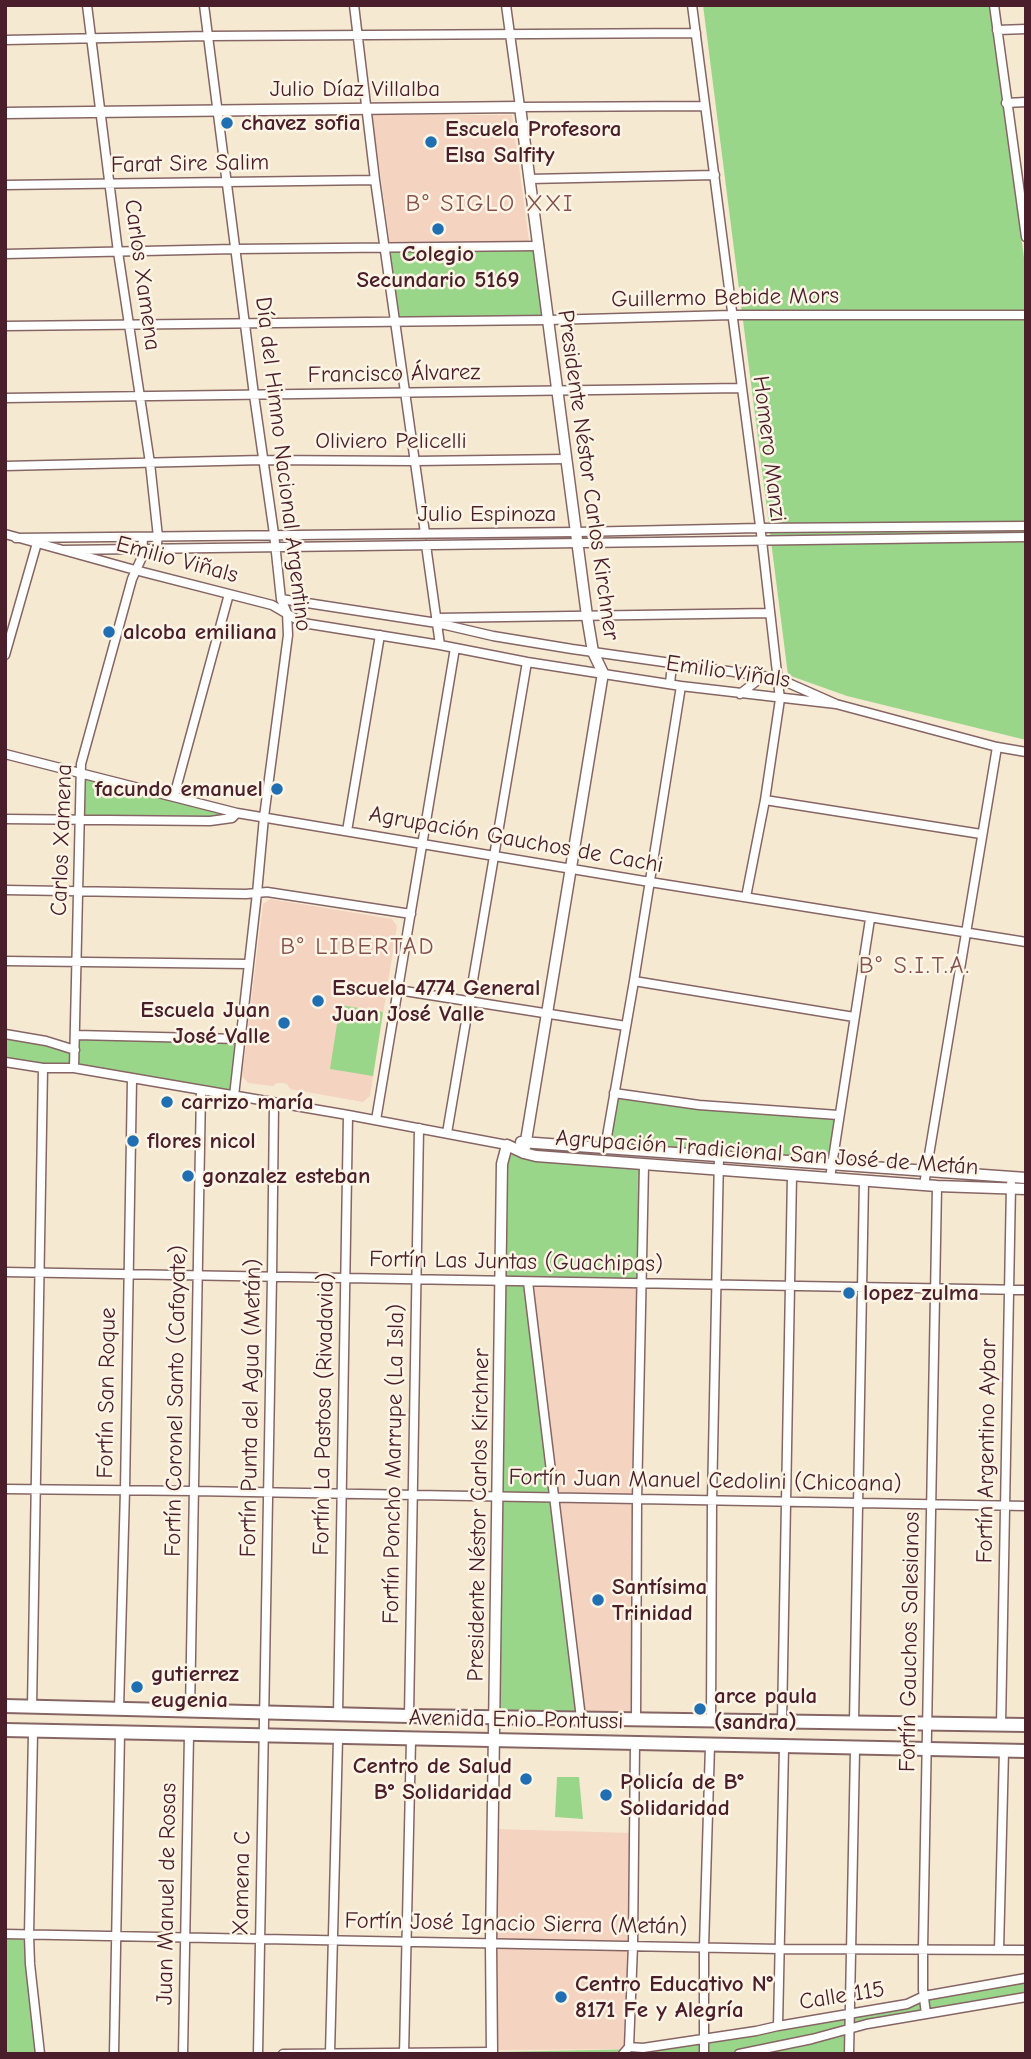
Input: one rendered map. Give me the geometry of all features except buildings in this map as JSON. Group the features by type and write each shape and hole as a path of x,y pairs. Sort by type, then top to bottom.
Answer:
{"main road":[{"name":"Avenida Enio Pontussi","path":"5,1706 338,1715 1026,1725"},
{"name":"Avenida Enio Pontussi","path":"5,1730 1026,1751"}],"street":[{"name":"Carlos Xamena","path":"87,5 118,252 150,463 158,537 156,549"},
{"name":"Día del Himno Nacional Argentino","path":"204,5 281,599 287,613 288,635 264,817 234,1096"},
{"path":"354,5 375,180 425,533"},
{"name":"Presidente Néstor Carlos Kirchner","path":"506,5 587,616 593,652 603,673 524,1153"},
{"name":"Homero Manzi","path":"692,5 780,699 765,800 746,897"},
{"path":"993,5 1006,103 1021,175 1026,237"},
{"path":"997,30 1026,29"},
{"path":"5,40 696,33"},
{"path":"1006,103 1026,102"},
{"name":"Julio Díaz Villalba","path":"5,113 705,106"},
{"path":"529,179 715,175"},
{"name":"Farat Sire Salim","path":"5,185 375,180"},
{"path":"5,254 539,246"},
{"name":"Guillermo Bebide Mors","path":"5,326 548,320 733,315 1026,315"},
{"name":"Francisco Álvarez","path":"5,398 742,387"},
{"name":"Oliviero Pelicelli","path":"5,466 263,460 566,459"},
{"name":"Julio Espinoza","path":"16,538 1026,526"},
{"path":"5,534 63,550"},
{"name":"Carlos Xamena","path":"74,1068 81,764 135,570 142,557 143,537"},
{"name":"Julio Espinoza","path":"63,550 1026,537"},
{"path":"5,655 37,543"},
{"path":"426,545 440,645"},
{"name":"Emilio Viñals","path":"63,550 272,605 303,623 681,686 836,704"},
{"path":"174,796 229,594"},
{"name":"Emilio Viñals","path":"281,599 437,621 493,636 593,652 777,678 836,704"},
{"path":"437,621 770,613"},
{"path":"346,831 380,635"},
{"path":"376,1120 455,648"},
{"path":"447,1133 527,662"},
{"path":"670,684 672,664"},
{"path":"740,694 763,676"},
{"path":"604,1148 634,981 681,686"},
{"path":"836,704 997,747 1026,752"},
{"path":"924,1185 997,747"},
{"name":"Agrupación Gauchos de Cachi","path":"5,754 237,813 870,919 1026,942"},
{"path":"765,800 981,834"},
{"path":"5,819 210,821 232,818 237,813"},
{"path":"5,890 246,894 267,892 411,915"},
{"path":"830,1178 870,919"},
{"path":"5,961 249,964"},
{"path":"634,981 854,1017"},
{"path":"398,990 626,1026"},
{"path":"5,1034 75,1050"},
{"path":"76,1035 240,1039"},
{"name":"Agrupación Tradicional San José de Metán","path":"5,1062 43,1068 74,1068 348,1115 507,1145 524,1153 644,1165 937,1186 1025,1182"},
{"path":"32,1707 43,1068"},
{"name":"Fortín San Roque","path":"119,1709 132,1079"},
{"name":"Fortín Coronel Santo (Cafayate)","path":"190,1711 201,1090"},
{"path":"614,1093 699,1105 838,1115"},
{"name":"Fortín Punta del Agua (Metán)","path":"264,1713 274,1103"},
{"name":"Fortín La Pastosa (Rivadavia)","path":"338,1715 348,1115"},
{"name":"Fortín Poncho Marrupe (La Isla)","path":"409,1716 419,1128"},
{"name":"Agrupación Tradicional San José de Metán","path":"507,1145 525,1141 831,1164 1011,1183"},
{"name":"Presidente Néstor Carlos Kirchner","path":"492,2053 491,1943 502,1164 507,1145"},
{"path":"710,1719 719,1156"},
{"path":"636,1718 637,1500 644,1165"},
{"path":"782,1721 792,1175"},
{"path":"854,1722 864,1181"},
{"name":"Fortín Argentino Aybar","path":"1001,1725 1011,1183"},
{"name":"Fortín Gauchos Salesianos","path":"926,2014 923,1949 937,1186"},
{"name":"Fortín Las Juntas (Guachipas)","path":"5,1272 1026,1290"},
{"path":"528,1282 581,1718"},
{"name":"Fortín Juan Manuel Cedolini (Chicoana)","path":"5,1489 194,1490 1026,1506"},
{"name":"Xamena C","path":"258,2054 264,1713"},
{"path":"33,1732 29,1935 40,2054"},
{"path":"114,2054 120,1734"},
{"name":"Juan Manuel de Rosas","path":"183,2054 189,1735"},
{"path":"330,2053 338,1738"},
{"path":"404,2053 411,1740"},
{"path":"626,2051 633,1945 635,1743"},
{"path":"704,2054 710,1745"},
{"path":"778,2026 784,1747"},
{"path":"849,2054 855,1748"},
{"path":"999,1950 1004,1751"},
{"name":"Fortín José Ignacio Sierra (Metán)","path":"5,1934 780,1949 1026,1950"},
{"name":"Calle 115","path":"626,2051 907,2004 924,1996 1026,1978"},
{"path":"739,2054 867,2024 1026,1997"},
{"path":"643,2048 653,2054"},
{"path":"283,2054 492,2053"}],"shaded area":[{"path":"372,115 512,115 529,241 390,243"},
{"name":"Escuela 4774 General Juan José Valle","path":"270,899 392,919 397,926 370,1096 363,1102 290,1089 287,1084 282,1083 273,1086 248,1083 242,1076 263,904"},
{"path":"528,1282 643,1283 635,1717 582,1717"},
{"path":"496,1829 632,1833 630,1942 495,1940"},
{"name":"Centro Educativo N° 8171 Fe y Alegría","path":"495,1947 629,1948 625,2045 621,2049 494,2050"}],"green space":[{"path":"703,5 989,5 1026,272 1026,740 847,696 788,675"},
{"path":"535,249 544,317 398,317 390,252"},
{"path":"80,774 237,813 224,820 80,821"},
{"path":"340,1005 383,1012 373,1076 330,1069"},
{"path":"5,1035 74,1050 76,1035 240,1039 234,1096 74,1068 5,1062"},
{"path":"614,1093 838,1115 831,1164 605,1148"},
{"path":"509,1151 644,1165 643,1283 501,1282 502,1164"},
{"path":"504,1285 526,1285 552,1495 501,1494"},
{"path":"502,1500 553,1501 580,1715 498,1714"},
{"path":"557,1777 579,1777 583,1819 555,1817"},
{"path":"5,1936 27,1937 37,2054 5,2054"},
{"path":"1026,1980 1026,1997 849,2030 849,2054 494,2054 642,2049"}],"place":[{"name":"chavez sofia","path":"227,123"},
{"name":"Escuela Profesora Elsa Salfity","path":"431,142"},
{"name":"Colegio Secundario 5169","path":"438,229"},
{"name":"alcoba emiliana","path":"109,632"},
{"name":"facundo emanuel","path":"277,789"},
{"name":"Escuela 4774 General Juan José Valle","path":"318,1001"},
{"name":"Escuela Juan José Valle","path":"284,1023"},
{"name":"carrizo maría","path":"167,1102"},
{"name":"flores nicol","path":"133,1141"},
{"name":"gonzalez esteban","path":"188,1176"},
{"name":"lopez zulma","path":"849,1293"},
{"name":"Santísima Trinidad","path":"598,1600"},
{"name":"gutierrez eugenia","path":"137,1687"},
{"name":"arce paula (sandra)","path":"700,1709"},
{"name":"Centro de Salud B° Solidaridad","path":"526,1779"},
{"name":"Policía de B° Solidaridad","path":"606,1795"},
{"name":"Centro Educativo N° 8171 Fe y Alegría","path":"561,1997"}],"district":[{"name":"B° SIGLO XXI","path":"490,204"},
{"name":"B° LIBERTAD","path":"358,947"},
{"name":"B° S.I.T.A.","path":"915,966"}]}
